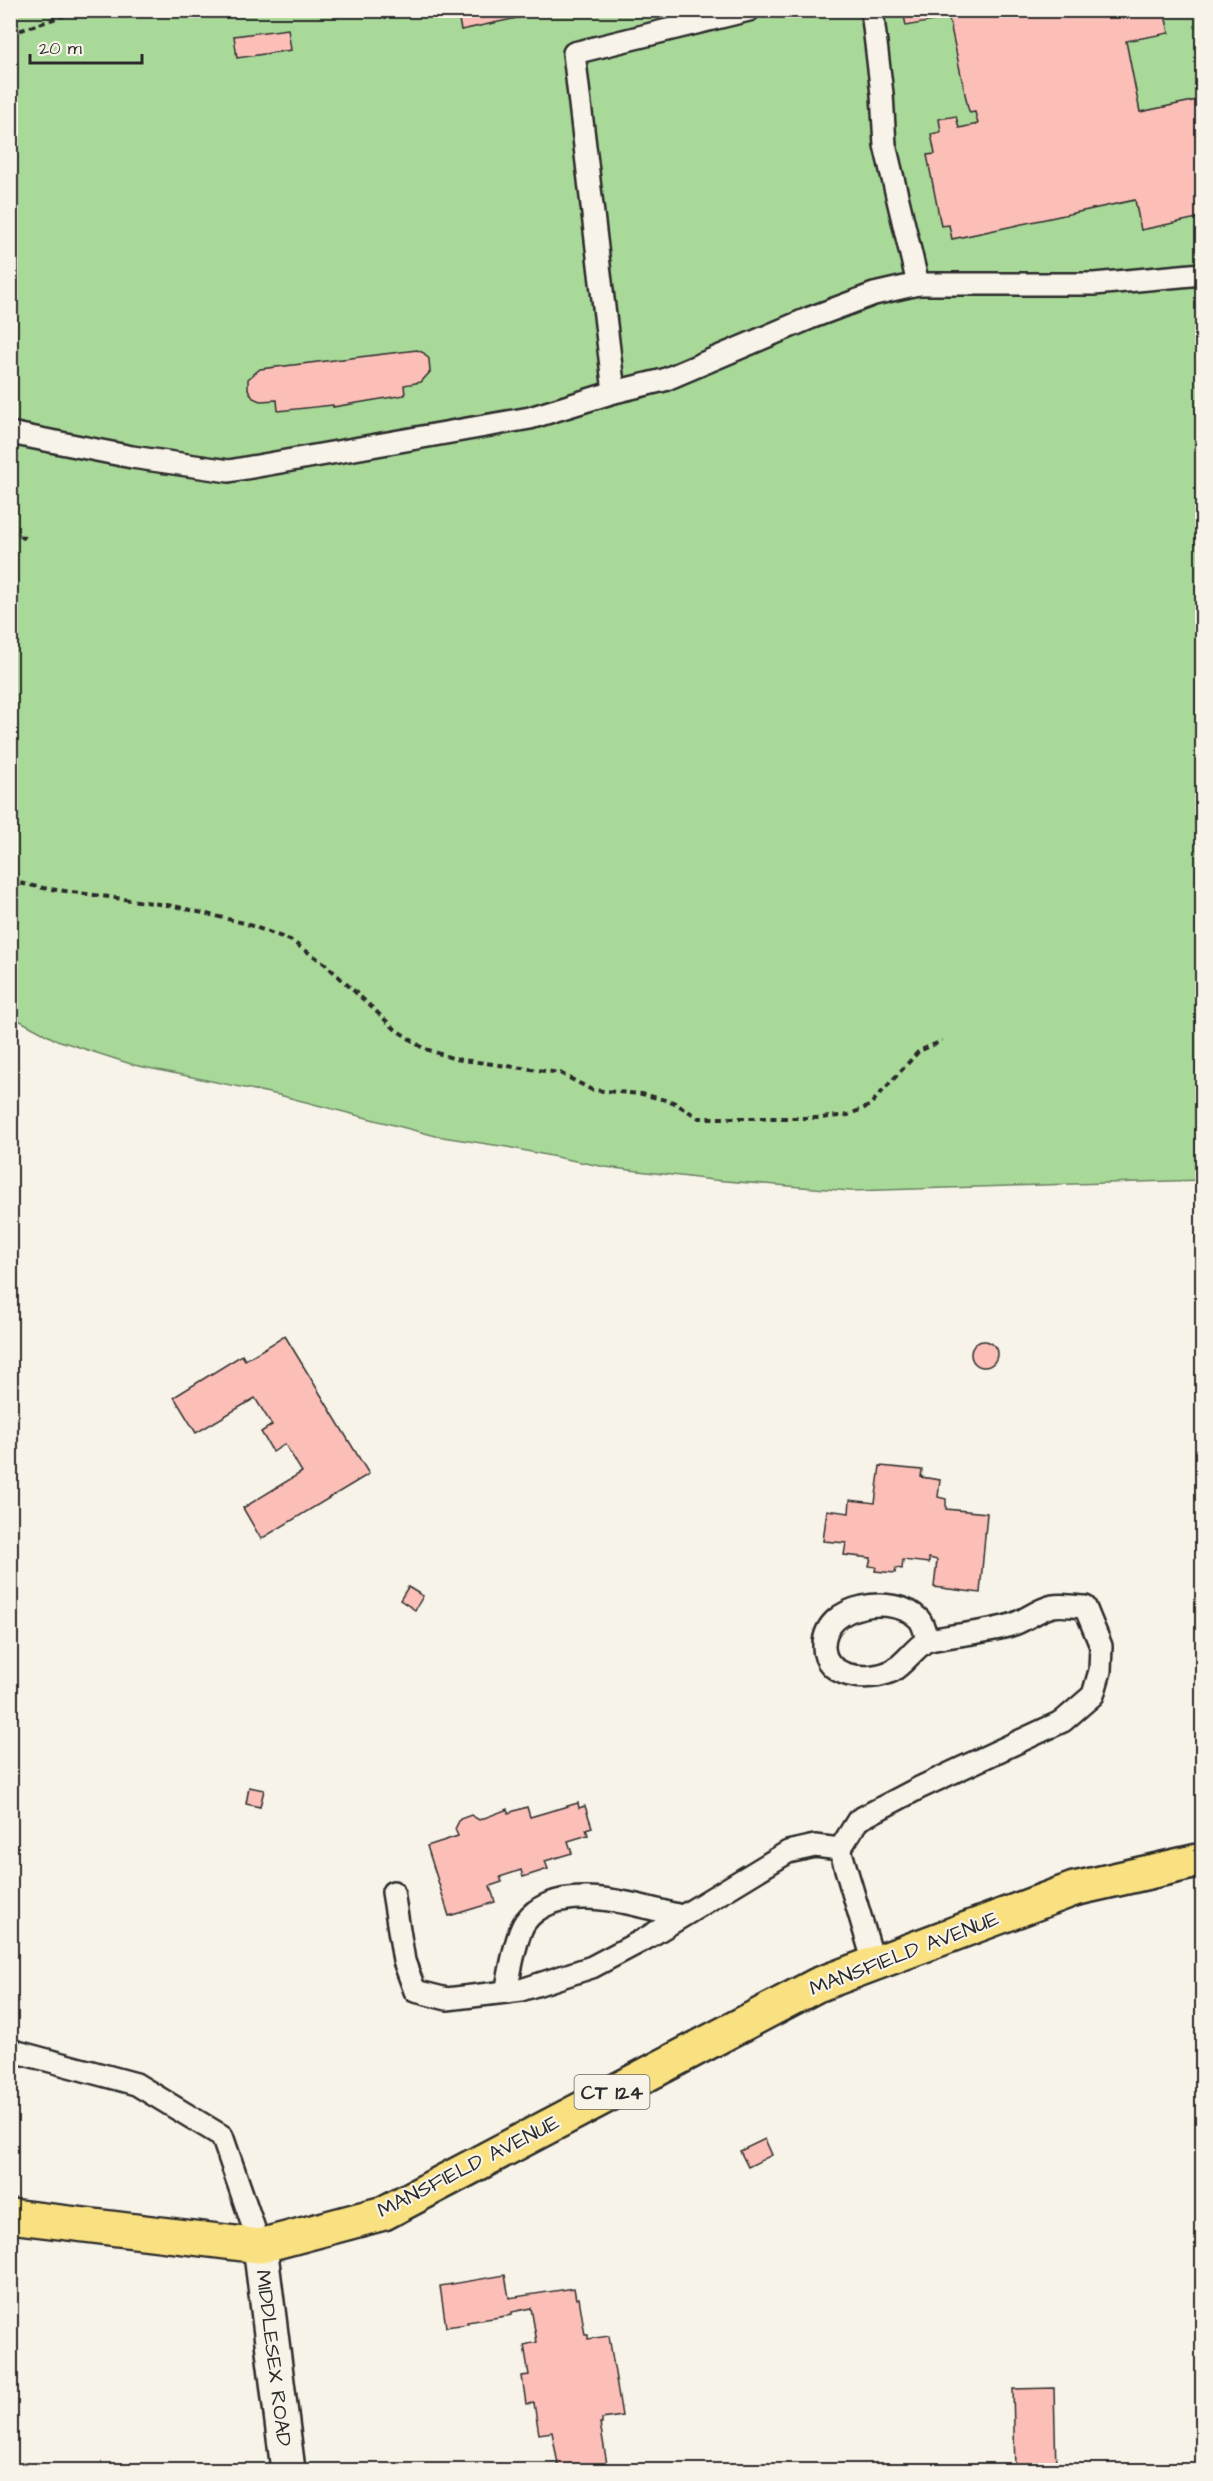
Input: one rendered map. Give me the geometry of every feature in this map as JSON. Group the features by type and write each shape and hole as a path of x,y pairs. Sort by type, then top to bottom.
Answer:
{"main road":[{"name":"MANSFIELD AVENUE","path":"10,2216 260,2246 384,2213 817,1984 1074,1889 1203,1860"},
{"name":"MIDDLESEX ROAD","path":"260,2246 288,2470"}],"lane":[{"path":"614,392 574,52 749,10"},
{"path":"872,10 882,94 885,146 918,284"},
{"path":"10,433 132,457 229,471 530,417 664,380 810,318 874,294 918,284 1094,284 1203,274"},
{"path":"874,1963 840,1849 858,1820 919,1788 1063,1721 1093,1695 1100,1671 1101,1646 1085,1607 1052,1606 1013,1625 967,1635 927,1640 904,1663 891,1672 870,1677 847,1674 833,1668 827,1658 824,1645 828,1629 837,1617 854,1609 884,1605 903,1608 917,1618 922,1624 927,1640"},
{"path":"393,1892 404,1961 415,1991 447,1999 521,1990 592,1967 788,1852 815,1846 840,1849"},
{"path":"506,1992 513,1956 525,1922 546,1904 579,1896 630,1904 681,1916"},
{"path":"10,2050 136,2084 222,2136 260,2246"}],"path":[{"path":"10,34 80,10"},
{"path":"10,531 26,540"},
{"path":"10,881 174,906 244,924 290,940 324,963 395,1029 423,1048 455,1059 560,1073 592,1090 642,1094 673,1102 699,1118 820,1118 848,1115 869,1106 919,1051 942,1041"}],"green space":[{"path":"11,11 1202,11 1202,1180 851,1191 713,1180 605,1167 507,1147 436,1136 279,1095 134,1065 54,1039 11,1016"}],"building":[{"path":"457,10 530,10 531,15 461,30"},
{"path":"903,10 1164,10 1169,33 1126,41 1140,112 1202,99 1202,217 1141,230 1135,200 952,239 949,225 941,226 927,155 935,154 931,134 941,132 939,119 956,116 959,128 978,124 975,112 970,113 968,108 949,18 906,26"},
{"path":"288,29 291,50 237,58 234,36"},
{"path":"417,350 429,359 430,372 421,382 404,385 405,395 333,407 333,405 278,411 277,400 260,401 253,398 248,389 248,379 260,369"},
{"path":"285,1336 369,1474 261,1539 243,1508 302,1472 285,1444 273,1452 261,1432 272,1425 255,1398 196,1433 174,1397 242,1355 245,1360"},
{"path":"984,1341 993,1345 997,1354 993,1363 984,1367 975,1363 971,1354 975,1345"},
{"path":"880,1466 922,1470 921,1477 940,1480 938,1497 946,1499 946,1509 987,1513 980,1593 934,1587 937,1560 929,1558 929,1563 903,1560 902,1569 896,1568 895,1573 875,1571 876,1567 869,1566 871,1558 844,1555 846,1543 823,1541 827,1510 849,1513 850,1500 875,1503"},
{"path":"408,1587 423,1596 415,1610 400,1600"},
{"path":"249,1787 264,1790 260,1807 246,1804"},
{"path":"578,1803 579,1808 585,1806 592,1827 586,1829 588,1835 568,1841 572,1853 545,1861 548,1869 523,1877 521,1870 500,1877 502,1882 490,1886 495,1902 449,1916 427,1846 458,1836 455,1829 460,1819 471,1815 479,1820 508,1809 508,1813 527,1807 530,1817"},
{"path":"765,2139 772,2155 748,2167 740,2151"},
{"path":"505,2275 509,2298 574,2288 576,2299 579,2298 585,2335 588,2335 588,2339 609,2336 622,2416 602,2419 600,2423 607,2464 559,2470 552,2432 539,2434 534,2403 526,2404 522,2376 529,2375 524,2345 537,2342 531,2308 512,2312 512,2315 446,2327 440,2286"},
{"path":"1054,2388 1056,2470 1015,2470 1013,2389"}]}
